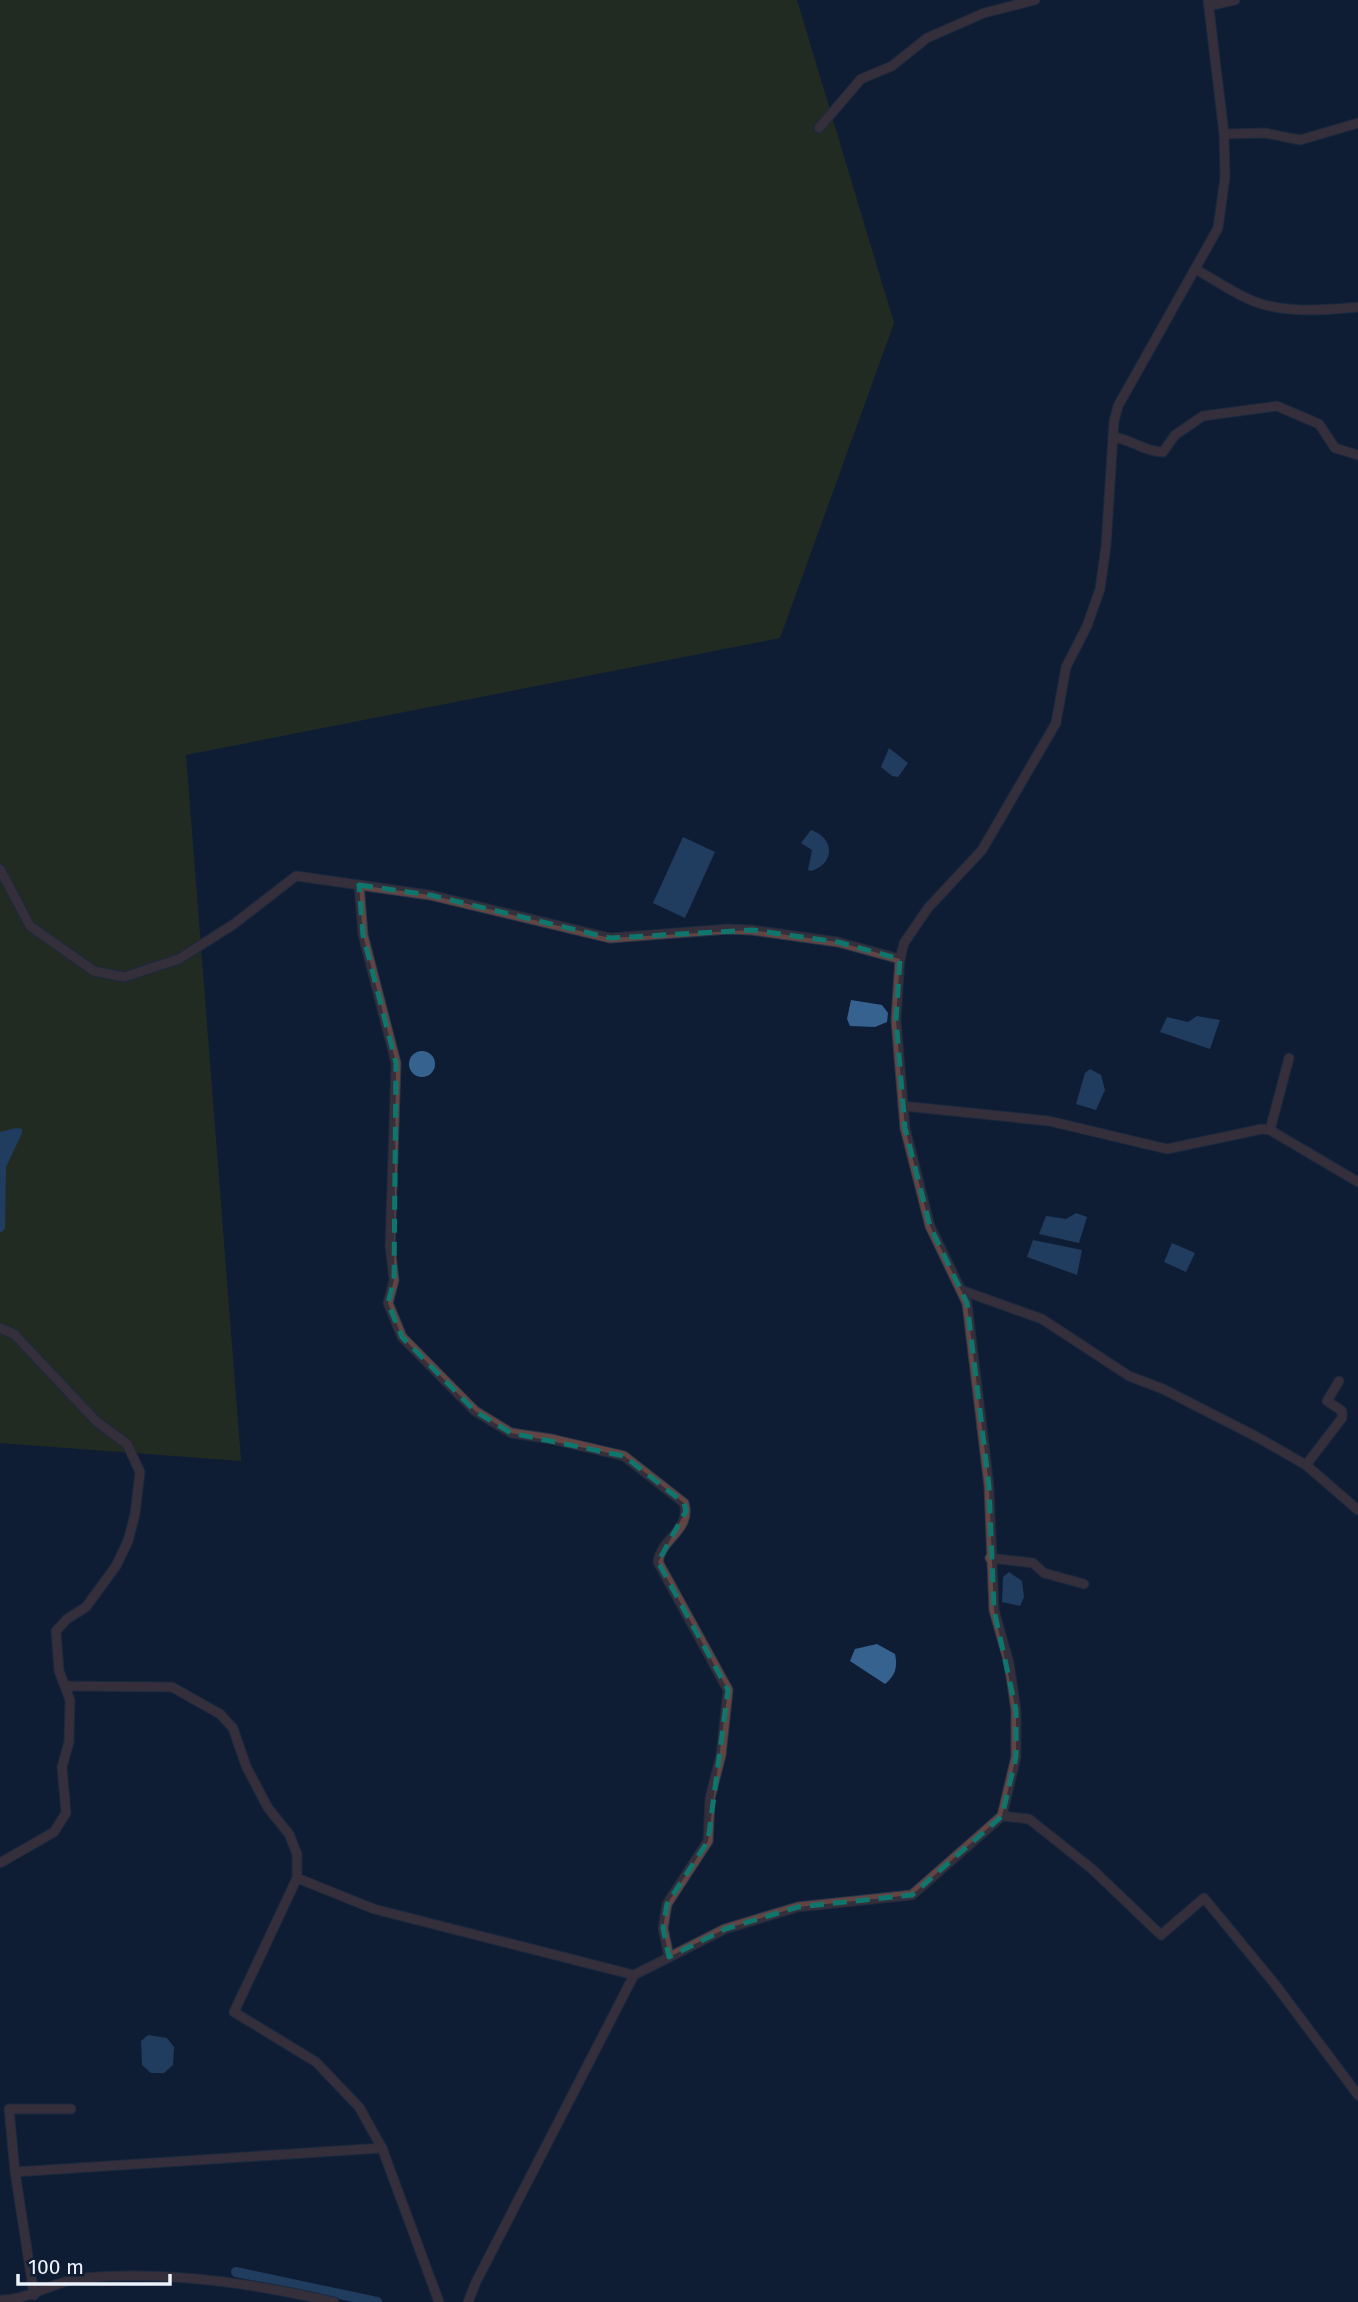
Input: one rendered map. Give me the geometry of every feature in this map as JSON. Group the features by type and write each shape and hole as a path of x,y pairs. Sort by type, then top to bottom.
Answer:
{"street":[{"path":"819,128 862,79 892,66 927,38 984,13 1035,0"},
{"path":"468,2302 634,1975 726,1929 798,1907 912,1895 1002,1816 1016,1757 1016,1710 1009,1663 994,1610 989,1486 967,1303 930,1226 902,1107 896,1020 900,960 904,943 928,908 982,850 1056,723 1066,667 1090,618 1100,589 1118,406 1218,229 1225,177 1224,134 1208,3 1235,0"},
{"path":"1224,134 1265,133 1300,139 1358,123"},
{"path":"1195,269 1251,300 1273,307 1322,310 1358,307"},
{"path":"1113,437 1133,440 1152,452 1163,452 1175,435 1203,416 1277,406 1319,425 1335,448 1358,455"},
{"path":"0,869 30,926 94,971 124,977 180,959 234,924 296,876 430,895 610,938 716,929 752,930 838,942 900,960"},
{"path":"359,885 363,935 396,1063 390,1247 394,1280 388,1303 402,1336 475,1411 511,1433 551,1438 624,1456 684,1503 686,1520 663,1549 658,1562 728,1690 721,1755 710,1798 708,1841 667,1904 663,1927 668,1957"},
{"path":"1270,1130 1289,1058"},
{"path":"902,1107 1049,1121 1167,1149 1262,1129 1270,1130 1358,1182"},
{"path":"961,1290 1042,1319 1129,1376 1163,1389 1306,1465 1358,1510"},
{"path":"0,1328 14,1334 97,1422 127,1444 139,1472 140,1486 130,1532 116,1566 86,1607 60,1624 56,1631 60,1671 70,1700 69,1742 62,1767 66,1813 54,1832 0,1863"},
{"path":"1306,1465 1342,1418 1342,1411 1327,1401 1339,1381"},
{"path":"990,1558 1033,1563 1044,1573 1084,1584"},
{"path":"66,1686 172,1687 220,1714 233,1728 246,1766 268,1808 289,1834 297,1854 297,1878 234,2012 288,2042 316,2062 359,2107 382,2148 439,2302"},
{"path":"1002,1816 1029,1819 1092,1869 1161,1935 1205,1898 1274,1983 1358,2095"},
{"path":"297,1878 373,1909 634,1975"},
{"path":"37,2296 15,2172 9,2109 71,2109"},
{"path":"15,2172 382,2148"},
{"path":"0,2300 37,2296 89,2278 202,2279 269,2287 334,2302"}],"highlighted area":[{"path":"359,885 430,895 610,938 752,930 838,942 900,959 896,1020 905,1128 930,1226 967,1303 989,1486 994,1610 1016,1710 1016,1757 1002,1816 912,1895 798,1907 725,1929 669,1957 663,1928 667,1904 708,1841 728,1690 658,1562 686,1511 684,1503 624,1456 511,1433 475,1411 402,1337 388,1303 394,1280 396,1063 363,935"}],"green space":[{"path":"0,0 797,0 894,323 780,638 186,755 241,1461 0,1443"}],"water":[{"path":"889,748 908,763 898,777 892,776 881,767"},
{"path":"811,830 824,839 829,851 824,863 811,871 808,870 812,850 801,843"},
{"path":"683,837 715,852 685,918 653,903"},
{"path":"851,1000 882,1005 888,1013 887,1022 875,1027 850,1026 847,1019"},
{"path":"1197,1016 1220,1020 1210,1049 1160,1032 1167,1017 1188,1022"},
{"path":"422,1051 431,1055 435,1064 431,1073 422,1077 413,1073 409,1064 413,1055"},
{"path":"1090,1069 1101,1075 1105,1090 1096,1110 1076,1104 1085,1073"},
{"path":"22,1129 22,1133 6,1167 5,1229 0,1233 0,1132"},
{"path":"1076,1213 1087,1217 1079,1243 1039,1234 1046,1216 1066,1219"},
{"path":"1033,1240 1082,1250 1077,1275 1027,1257"},
{"path":"1172,1243 1195,1253 1186,1272 1164,1262"},
{"path":"1009,1572 1022,1581 1024,1597 1020,1606 1002,1602 1003,1577"},
{"path":"877,1644 895,1654 895,1671 885,1684 850,1661 855,1649"},
{"path":"148,2035 167,2038 174,2047 173,2065 164,2073 151,2073 142,2065 141,2041"}],"waterway":[{"path":"236,2272 377,2302"}]}
